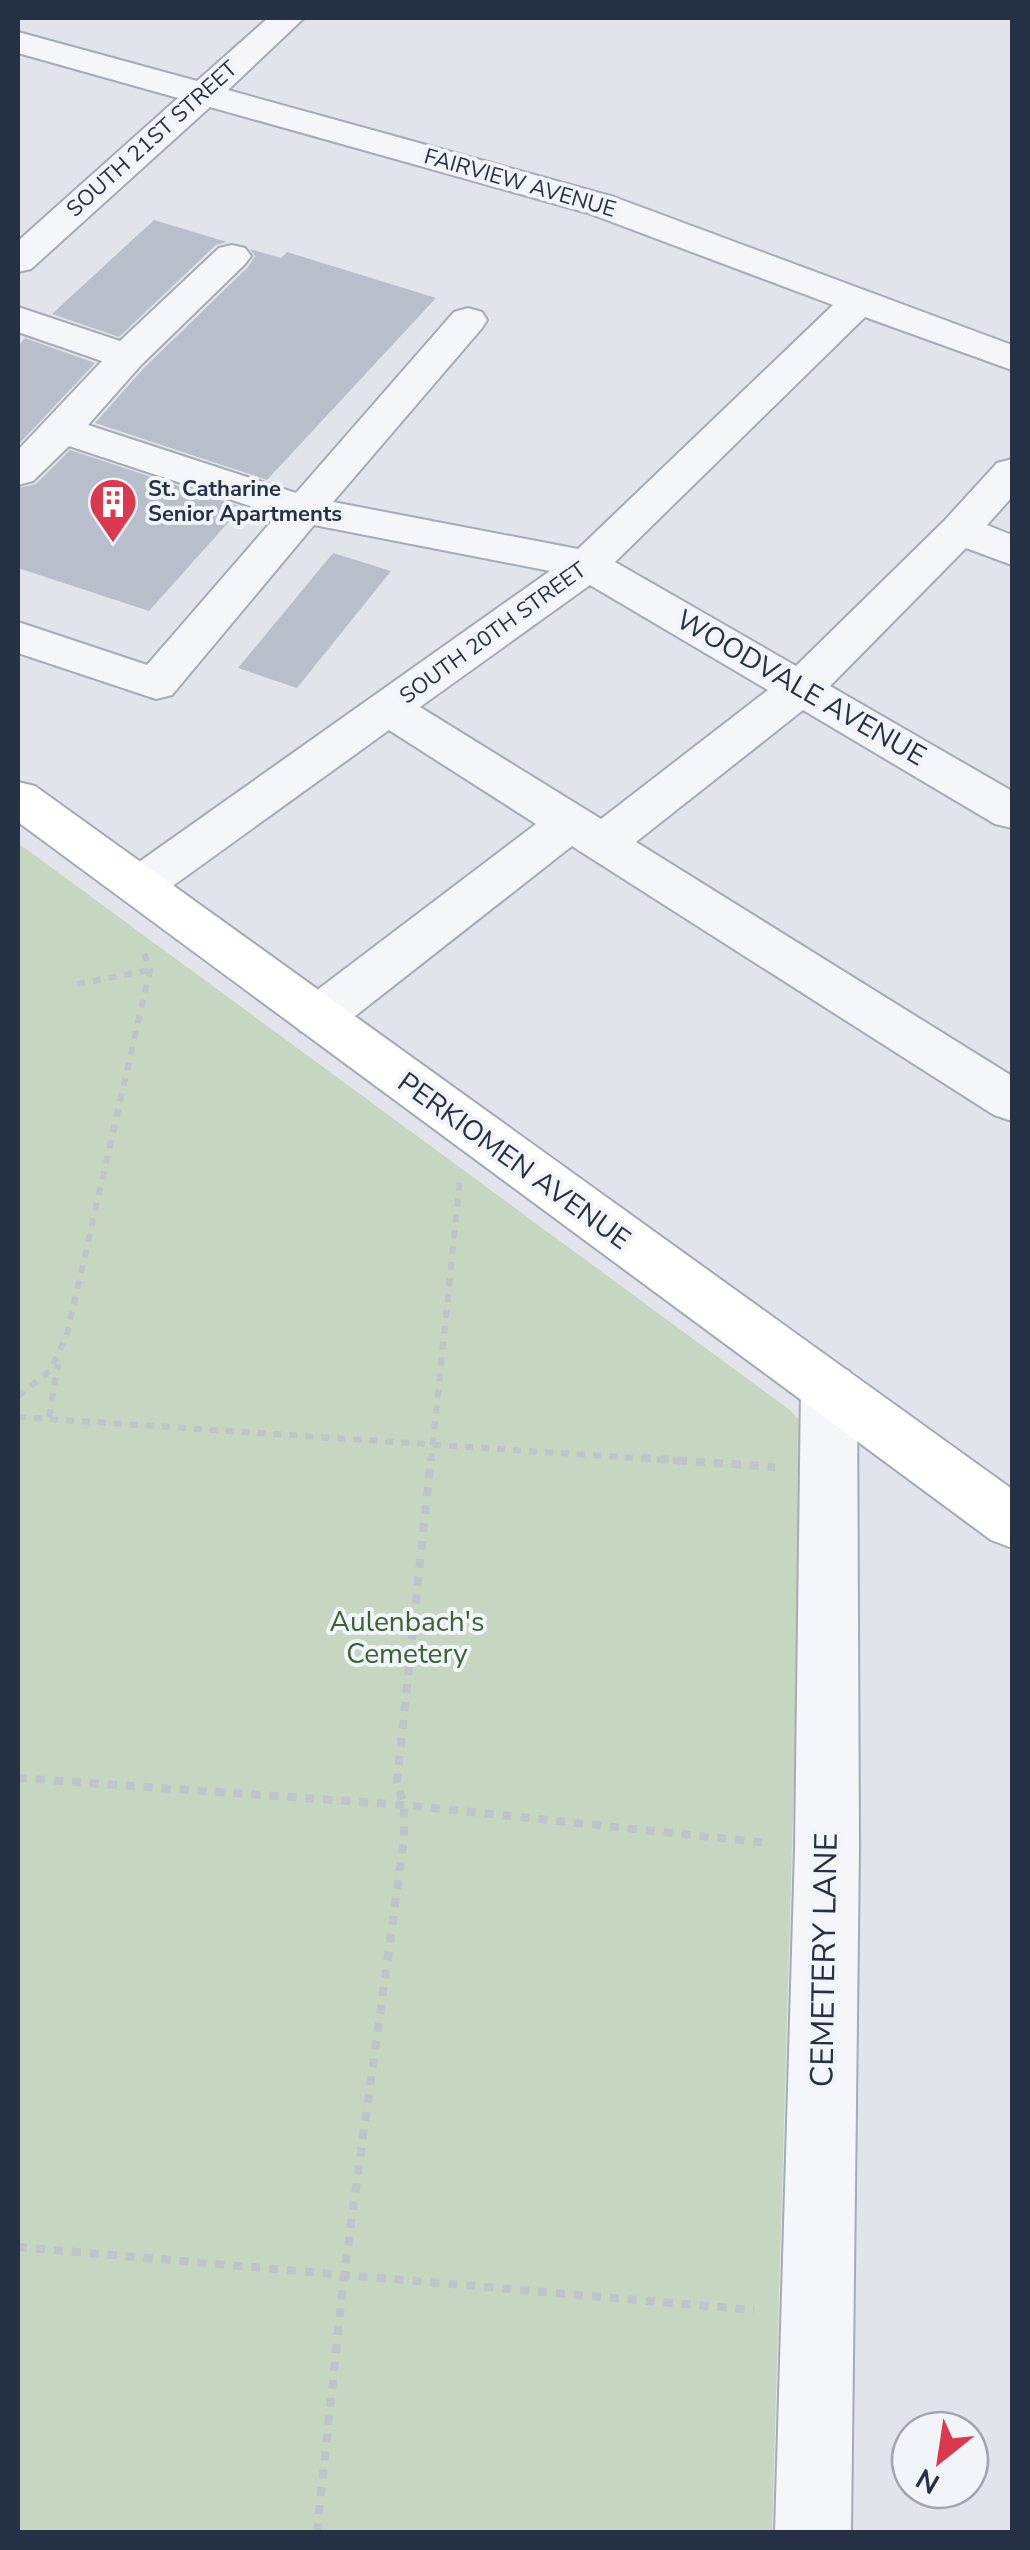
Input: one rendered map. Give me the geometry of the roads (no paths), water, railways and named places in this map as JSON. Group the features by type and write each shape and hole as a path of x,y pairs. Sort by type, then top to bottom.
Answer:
{"main road":[{"name":"PERKIOMEN AVENUE","path":"18,798 1012,1522"}],"street":[{"name":"SOUTH 21ST STREET","path":"18,261 287,18"},
{"name":"FAIRVIEW AVENUE","path":"18,42 601,205 1012,358"},
{"path":"18,472 62,430 127,357 232,256"},
{"name":"SOUTH 20TH STREET","path":"154,897 388,708 588,565 860,301"},
{"path":"18,319 127,357"},
{"path":"18,637 156,684 306,510 330,475 468,320"},
{"name":"WOODVALE AVENUE","path":"62,430 306,510 588,565 1012,812"},
{"path":"318,1017 801,688 960,530 1012,472"},
{"path":"960,530 1012,551"},
{"path":"388,708 589,831 1012,1101"},
{"name":"CEMETERY LANE","path":"814,2532 827,1849 828,1388"}],"place":[{"name":"St. Catharine Senior Apartments","path":"113,544"}],"park label":[{"name":"Aulenbach's Cemetery","path":"407,1638"}]}
